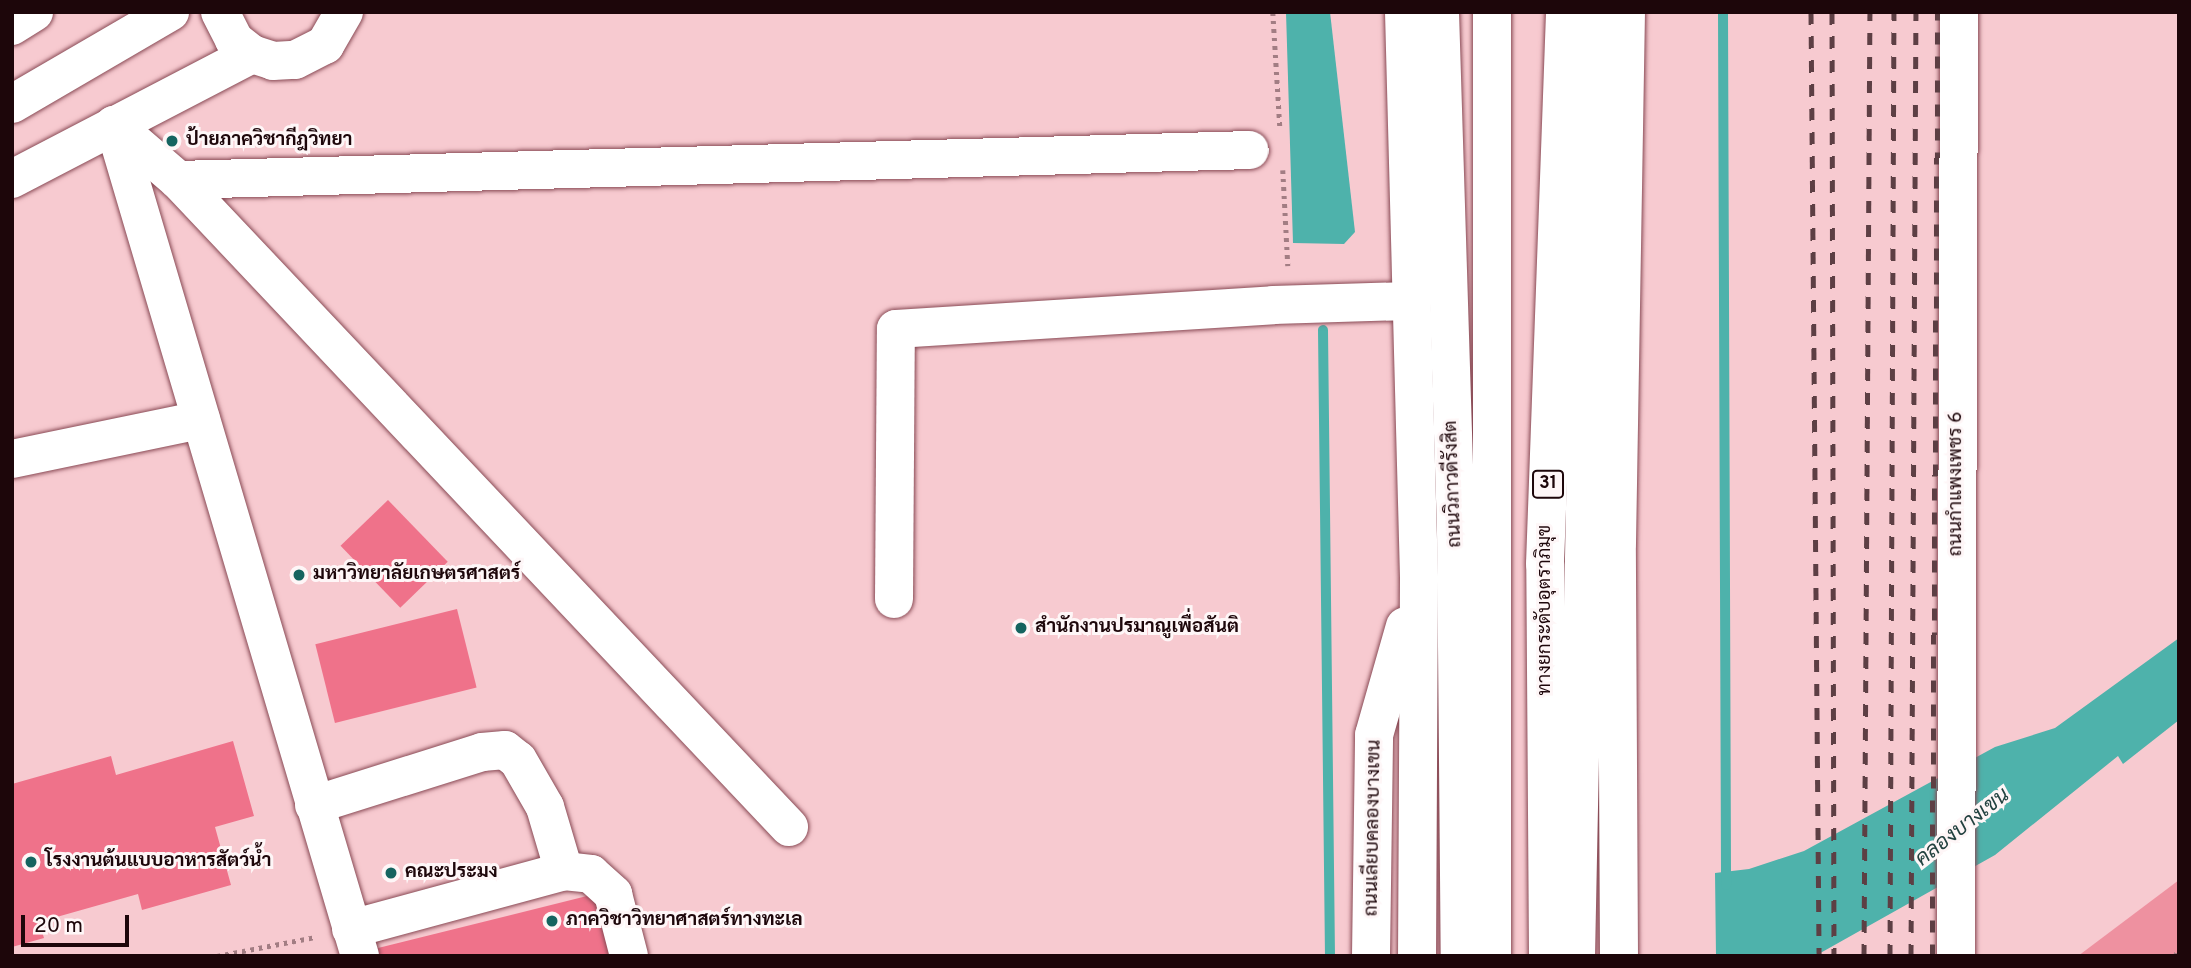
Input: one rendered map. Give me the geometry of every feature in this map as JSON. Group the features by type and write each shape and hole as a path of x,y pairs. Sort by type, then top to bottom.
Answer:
{"main road":[{"path":"12,26 34,12"},
{"path":"220,12 234,40 252,54 273,61 295,60 325,45 344,12"},
{"name":"ถนนวิภาวดีรังสิต","path":"1404,12 1419,579 1417,956"},
{"name":"ถนนวิภาวดีรังสิต","path":"1440,12 1456,531 1460,956"},
{"path":"1492,12 1492,956"},
{"name":"ทางยกระดับอุตราภิมุข","path":"1548,956 1545,564 1565,12"},
{"name":"31","path":"1576,956 1595,12"},
{"path":"1619,956 1617,543 1626,12"},
{"name":"ถนนกำแพงเพชร 6","path":"1956,943 1956,736 1966,13"},
{"path":"12,104 146,18"},
{"path":"12,179 252,54"},
{"path":"114,125 178,180 789,827"},
{"path":"114,125 355,942 564,871 591,874 613,894 629,956"},
{"path":"178,180 1250,150"},
{"path":"894,599 896,329 1273,305 1411,301"},
{"path":"12,458 201,420"},
{"name":"ถนนเลียบคลองบางเขน","path":"1371,956 1374,735 1419,579"},
{"path":"314,805 482,752 505,750 518,760 545,807 564,871"}],"path":[{"path":"217,956 355,942"},
{"path":"2175,956 2179,948"}],"shaded area":[{"path":"2179,880 2179,956 2078,956"}],"water":[{"path":"1286,12 1330,12 1355,232 1344,244 1293,243"},
{"name":"คลองบางเขน","path":"2179,638 2179,720 2123,764 2118,756 1995,855 1815,956 1716,956 1715,873 1749,869 1804,851 1995,747 2055,728"}],"building":[{"path":"388,500 448,562 400,608 341,546"},
{"path":"457,609 477,688 335,723 315,644"},
{"path":"233,741 254,816 215,827 231,885 142,910 138,894 39,922 44,938 12,947 12,784 111,756 116,775"},
{"name":"ภาควิชาวิทยาศาสตร์ทางทะเล","path":"607,891 623,956 371,956 370,950"}],"waterway":[{"path":"1723,12 1726,885"},
{"path":"1323,330 1330,956"}],"railway":[{"path":"1811,12 1819,956"},
{"path":"1832,12 1834,956"},
{"path":"1864,956 1870,12"},
{"path":"1890,956 1894,12"},
{"path":"1911,956 1916,12"},
{"path":"1932,956 1938,12"}],"place":[{"name":"ป้ายภาควิชากีฎวิทยา","path":"172,141"},
{"name":"มหาวิทยาลัยเกษตรศาสตร์","path":"299,575"},
{"name":"สำนักงานปรมาณูเพื่อสันติ","path":"1021,628"},
{"name":"โรงงานต้นแบบอาหารสัตว์น้ำ","path":"31,862"},
{"name":"คณะประมง","path":"391,873"},
{"name":"ภาควิชาวิทยาศาสตร์ทางทะเล","path":"552,921"}]}
